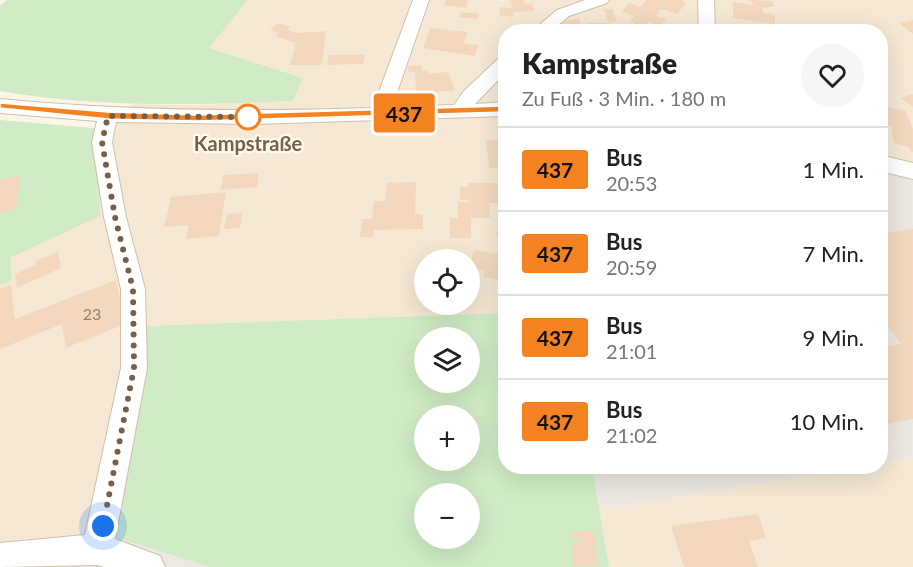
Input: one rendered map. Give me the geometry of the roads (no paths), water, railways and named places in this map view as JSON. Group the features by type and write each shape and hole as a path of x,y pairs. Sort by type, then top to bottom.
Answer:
{"street":[{"path":"380,114 392,75 421,0"},
{"path":"549,24 563,13 602,0"},
{"path":"706,0 707,24"},
{"path":"460,111 471,95 498,69"},
{"path":"2,109 108,116 196,118 498,109"},
{"path":"98,549 134,368 133,289 115,217 102,142 108,116"},
{"path":"888,165 913,171"},
{"path":"0,559 98,549 149,567"}],"place":[{"name":"Kampstraße","path":"248,117"}]}
